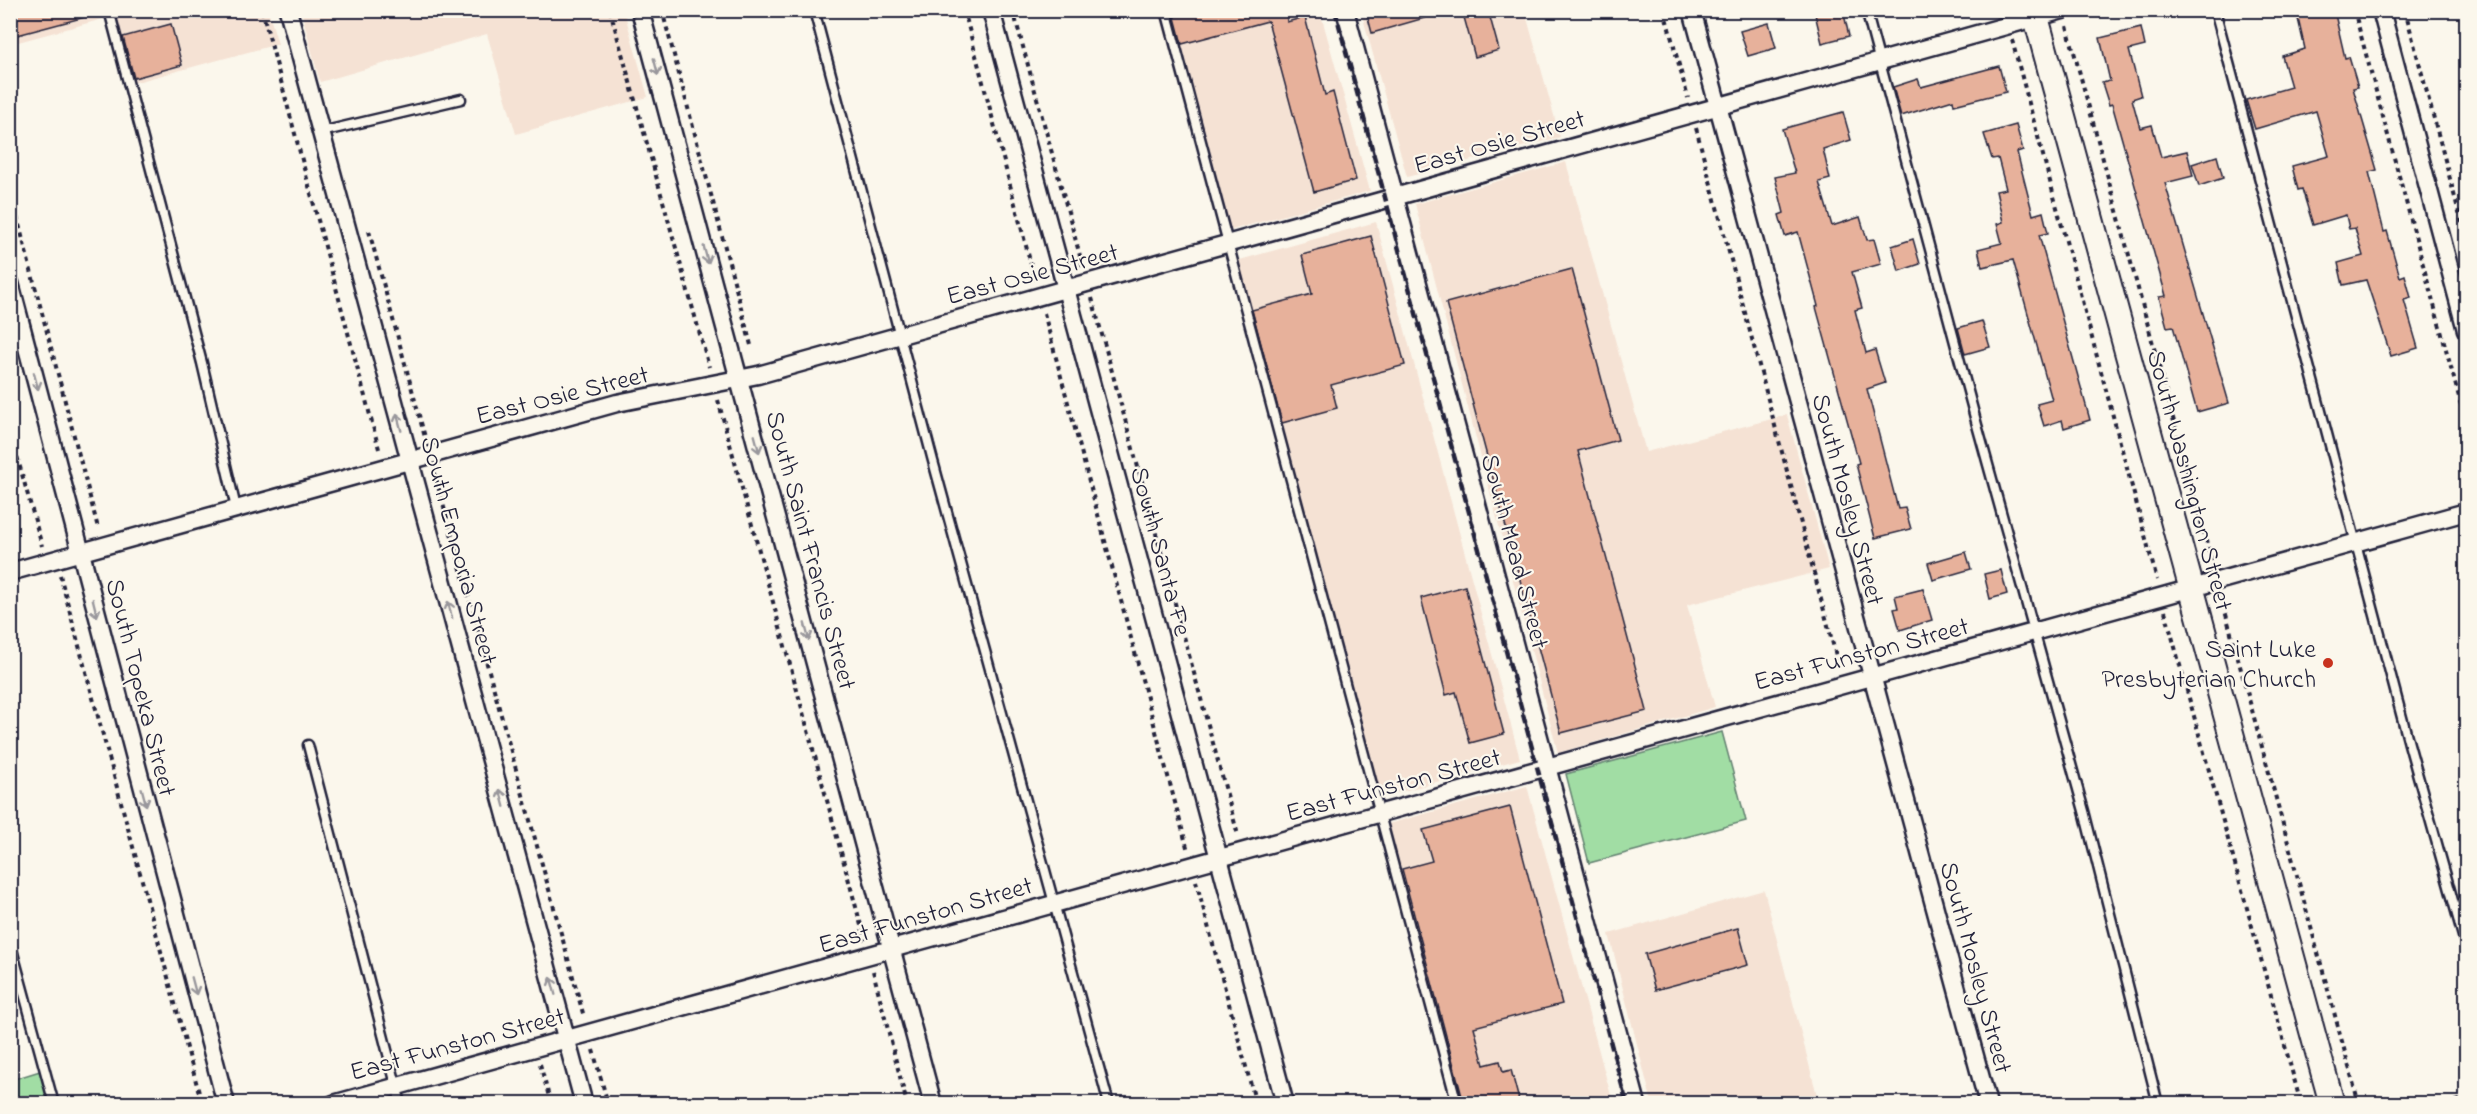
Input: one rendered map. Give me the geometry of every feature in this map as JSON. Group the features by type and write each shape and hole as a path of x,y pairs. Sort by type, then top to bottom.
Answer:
{"street":[{"name":"South Emporia Street","path":"288,10 584,1104"},
{"name":"South Saint Francis Street","path":"640,10 933,1104"},
{"name":"South Santa Fe","path":"991,10 1285,1104"},
{"name":"South Mead Street","path":"1346,10 1637,1104"},
{"name":"South Mosley Street","path":"1692,10 1988,1104"},
{"name":"East Osie Street","path":"10,572 616,403 740,380 1396,198 2008,25 2035,14 2063,10"},
{"path":"2381,10 2466,330"},
{"name":"South Washington Street","path":"2035,14 2332,1104"},
{"name":"South Topeka Street","path":"10,283 226,1104"},
{"name":"East Funston Street","path":"333,1104 2466,512"}],"lane":[{"path":"109,10 202,363 236,508"},
{"path":"814,10 900,336 1109,1104"},
{"path":"1166,10 1457,1104"},
{"path":"1866,10 2033,632 2084,811 2158,1104"},
{"path":"2215,10 2466,947"},
{"path":"321,132 462,99"},
{"path":"308,745 401,1104"},
{"path":"10,942 54,1104"}],"path":[{"path":"262,10 379,449"},
{"path":"610,10 714,386 907,1104"},
{"path":"662,10 758,375"},
{"path":"964,10 1256,1104"},
{"path":"1013,10 1238,835"},
{"path":"1665,10 1839,667"},
{"path":"2063,10 2359,1104"},
{"path":"2354,10 2466,423"},
{"path":"2405,10 2466,239"},
{"path":"2008,25 2161,597 2301,1104"},
{"path":"368,229 608,1104"},
{"path":"10,431 41,544 59,571 202,1104"},
{"path":"2447,1104 2466,1098"}],"shaded area":[{"path":"268,10 278,44 129,84 110,17 11,44 11,11"},
{"path":"301,11 624,11 648,97 516,134 487,34 320,82"},
{"path":"1159,11 1320,11 1370,191 1221,233"},
{"path":"1361,11 1525,11 1560,137 1407,177"},
{"path":"1566,162 1646,452 1787,415 1829,569 1687,605 1715,707 1558,753 1415,204"},
{"path":"1376,222 1520,759 1371,800 1229,263"},
{"path":"1527,786 1613,1103 1452,1103 1377,827"},
{"path":"1764,890 1819,1103 1652,1103 1609,934"}],"green space":[{"path":"1722,732 1746,821 1589,863 1566,774"},
{"path":"40,1071 49,1103 11,1103 11,1080"}],"building":[{"path":"10,10 88,10 89,16 10,37"},
{"path":"1173,10 1286,10 1287,22 1305,17 1325,95 1333,92 1356,180 1314,192 1268,21 1182,44"},
{"path":"1366,10 1435,10 1435,15 1372,33"},
{"path":"1462,10 1488,10 1499,50 1475,57"},
{"path":"1814,10 1843,10 1849,36 1822,43"},
{"path":"2296,10 2334,10 2345,58 2349,57 2358,87 2353,88 2377,170 2369,172 2384,232 2387,231 2400,277 2405,275 2411,298 2404,300 2418,348 2391,356 2366,280 2343,285 2338,263 2363,256 2355,228 2349,229 2346,215 2313,225 2302,189 2298,190 2292,166 2329,156 2316,111 2255,129 2246,100 2291,87 2282,56 2305,49"},
{"path":"1769,23 1776,48 1748,56 1740,31"},
{"path":"171,24 182,65 134,78 123,37"},
{"path":"2141,28 2145,46 2129,50 2141,96 2132,99 2140,128 2152,125 2161,157 2187,151 2193,176 2165,183 2229,403 2197,412 2173,326 2167,327 2159,297 2166,296 2112,104 2109,105 2102,83 2110,81 2100,38"},
{"path":"1999,66 2006,92 1954,105 1953,100 1901,116 1893,87 1918,79 1921,87"},
{"path":"1843,112 1851,140 1823,149 1830,179 1819,182 1832,226 1860,217 1867,240 1874,239 1881,264 1852,272 1862,308 1855,310 1866,353 1875,350 1885,383 1867,389 1898,509 1905,508 1911,529 1875,538 1856,464 1859,463 1798,232 1785,236 1779,215 1784,213 1775,177 1795,173 1782,129"},
{"path":"2016,125 2023,150 2017,152 2033,215 2043,212 2048,233 2039,235 2090,420 2064,428 2062,420 2044,426 2037,404 2052,400 2013,260 1982,267 1978,249 2002,243 1997,224 2003,222 1996,191 2006,189 1998,158 1992,159 1984,134"},
{"path":"2217,156 2223,178 2199,186 2192,164"},
{"path":"1371,236 1405,365 1331,385 1337,408 1282,423 1252,310 1312,294 1302,255"},
{"path":"1913,239 1920,264 1899,271 1892,246"},
{"path":"1572,269 1618,440 1578,451 1647,711 1561,733 1446,303"},
{"path":"1982,321 1990,347 1965,354 1958,328"},
{"path":"1966,552 1971,569 1933,580 1928,563"},
{"path":"2001,570 2007,594 1990,599 1984,574"},
{"path":"1465,586 1504,734 1470,743 1456,692 1446,695 1421,598"},
{"path":"1923,589 1932,620 1900,630 1894,609 1898,608 1895,596"},
{"path":"1510,807 1562,1004 1474,1027 1484,1065 1500,1061 1503,1072 1511,1070 1520,1104 1464,1104 1402,869 1432,861 1423,830"},
{"path":"1738,928 1748,965 1655,990 1645,954"}],"railway":[{"path":"1335,10 1627,1104"}],"place":[{"name":"Saint Luke Presbyterian Church","path":"2328,663"}]}
